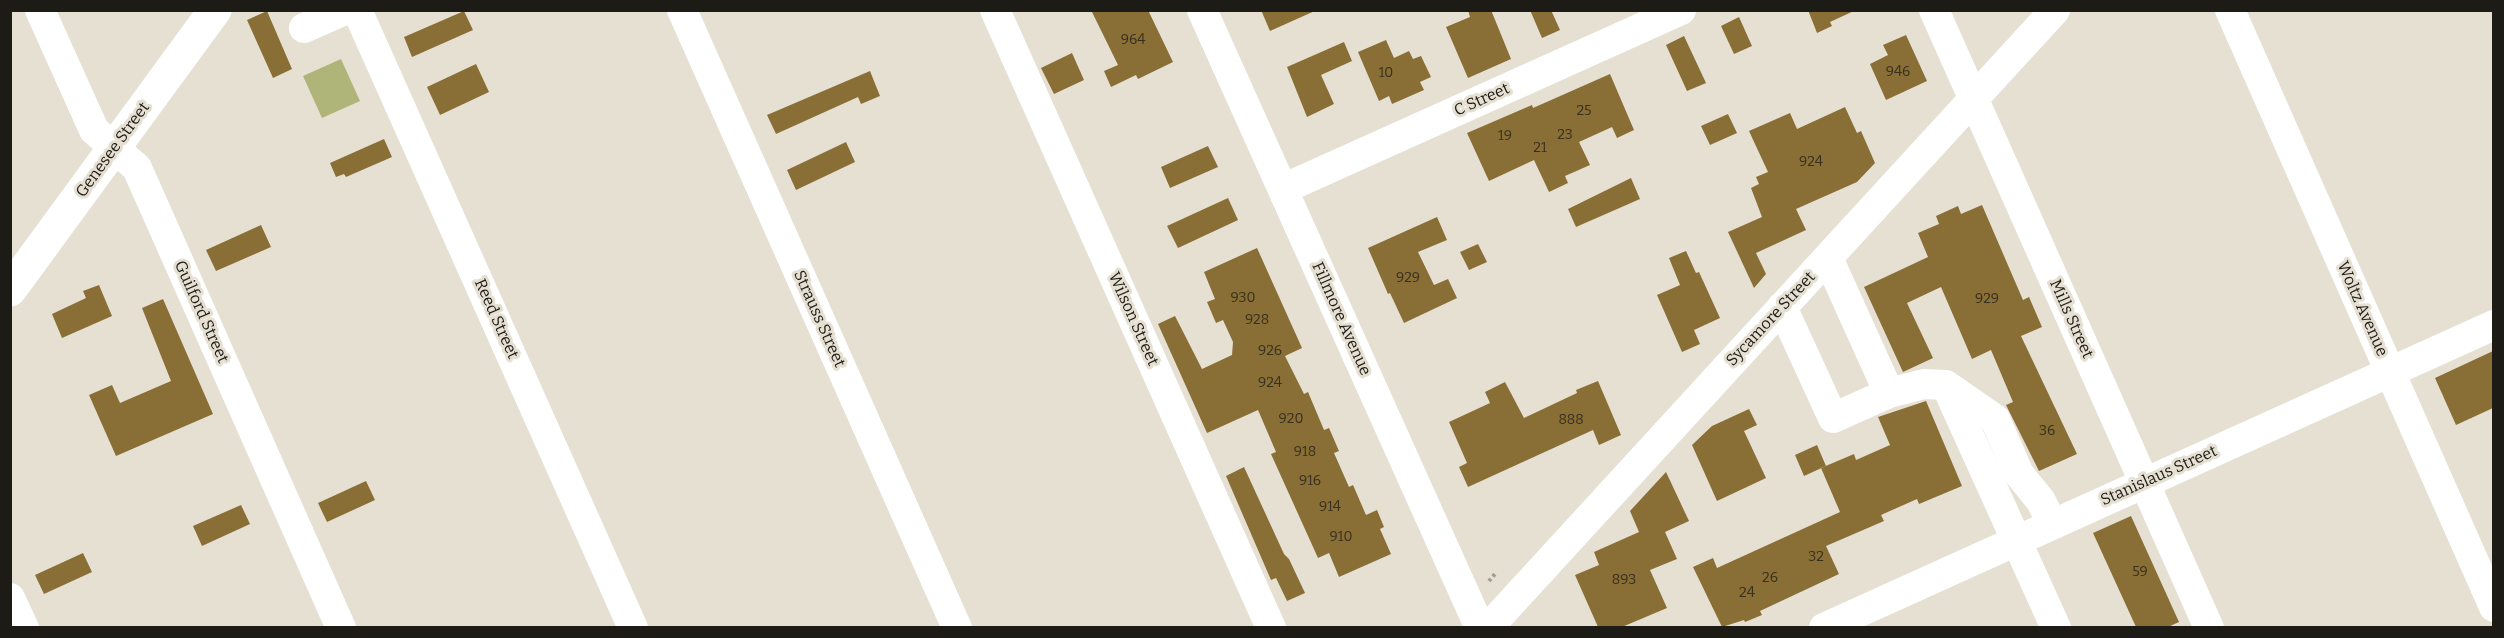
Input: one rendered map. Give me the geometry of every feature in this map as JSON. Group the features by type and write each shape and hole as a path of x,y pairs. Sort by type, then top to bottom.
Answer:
{"main road":[{"name":"Genesee Street","path":"10,290 215,10"}],"street":[{"name":"Guilford Street","path":"40,10 94,130 136,168 341,627"},
{"path":"304,28 345,10"},
{"name":"Reed Street","path":"357,10 633,627"},
{"name":"Strauss Street","path":"682,10 957,627"},
{"name":"Wilson Street","path":"995,10 1271,627"},
{"name":"Fillmore Avenue","path":"1202,10 1480,627"},
{"name":"C Street","path":"1283,189 1681,10"},
{"name":"Mills Street","path":"1934,10 2209,627"},
{"name":"Sycamore Street","path":"1488,627 2055,10"},
{"name":"Woltz Avenue","path":"2230,10 2493,607"},
{"path":"1828,258 1889,393"},
{"path":"1782,307 1833,418 1889,393 1924,384 1946,385 1995,419 2019,474 2041,501 2052,524"},
{"name":"Stanislaus Street","path":"1824,627 2493,325"},
{"path":"1946,385 2055,627"},
{"path":"10,597 24,627"}],"path":[{"path":"1489,581 1495,574"}],"green space":[{"path":"341,59 360,101 322,118 303,76"}],"building":[{"path":"1091,10 1148,10 1173,62 1138,79 1136,75 1111,87 1104,71 1118,65"},
{"path":"1261,10 1317,10 1270,31"},
{"path":"1468,10 1491,10 1511,59 1468,78 1446,27 1470,17"},
{"path":"1530,10 1551,10 1560,30 1542,38"},
{"path":"1808,10 1856,10 1830,22 1832,26 1817,33"},
{"path":"267,11 292,69 273,78 247,20"},
{"path":"464,11 473,30 412,57 404,37"},
{"path":"1739,17 1752,46 1734,54 1721,26"},
{"path":"1906,35 1927,81 1886,100 1870,64 1888,55 1883,45"},
{"path":"1684,36 1706,83 1687,91 1666,45"},
{"path":"1386,40 1394,58 1409,51 1413,59 1421,56 1431,77 1420,82 1424,90 1392,104 1389,96 1379,101 1358,52"},
{"path":"1344,42 1352,61 1321,75 1334,104 1307,117 1287,67"},
{"path":"1072,53 1084,80 1054,94 1041,68"},
{"path":"476,64 489,92 440,115 427,87"},
{"path":"870,71 880,96 861,104 858,97 776,134 767,115"},
{"path":"1610,74 1634,130 1617,138 1612,127 1579,142 1590,165 1565,176 1568,183 1549,192 1534,160 1489,181 1467,133 1532,105 1533,108"},
{"path":"1845,107 1857,133 1861,131 1875,163 1857,182 1796,209 1806,230 1756,253 1766,274 1754,288 1728,232 1762,217 1751,188 1759,184 1756,177 1768,172 1749,131 1790,113 1797,129"},
{"path":"1728,114 1737,133 1710,145 1701,126"},
{"path":"384,139 392,157 346,177 344,174 336,177 330,163"},
{"path":"846,142 855,162 796,190 787,170"},
{"path":"1208,146 1218,167 1170,188 1161,167"},
{"path":"1631,178 1640,199 1576,227 1568,209"},
{"path":"1228,198 1238,220 1178,248 1167,226"},
{"path":"1982,205 2023,300 2029,297 2042,327 2021,336 2077,454 2039,471 2006,405 2013,402 1991,350 1972,359 1941,287 1907,303 1933,358 1903,372 1864,287 1928,257 1918,233 1939,224 1936,216 1958,206 1961,214"},
{"path":"1437,217 1447,240 1418,252 1434,285 1448,279 1457,298 1404,323 1390,293 1388,294 1368,248"},
{"path":"261,225 271,247 216,271 206,250"},
{"path":"1478,244 1487,262 1469,270 1460,252"},
{"path":"1257,248 1302,348 1285,356 1304,394 1308,392 1324,430 1329,428 1339,451 1334,453 1349,487 1353,485 1366,515 1377,510 1384,527 1380,529 1391,554 1339,577 1329,553 1318,558 1271,454 1276,452 1258,410 1207,433 1158,324 1175,316 1202,369 1232,355 1233,342 1223,320 1216,323 1207,302 1215,299 1204,272"},
{"path":"1686,251 1696,273 1699,272 1720,318 1694,330 1700,344 1682,352 1657,295 1680,285 1669,258"},
{"path":"99,285 112,316 62,338 52,314 86,298 83,291"},
{"path":"163,299 213,414 116,456 89,395 112,385 120,403 171,381 142,308"},
{"path":"2493,351 2493,408 2456,425 2435,378"},
{"path":"1598,381 1621,435 1599,445 1593,430 1468,487 1459,467 1467,463 1449,422 1490,403 1485,392 1505,382 1524,418"},
{"path":"1926,401 1962,486 1919,504 1917,499 1881,515 1884,521 1826,546 1839,574 1760,611 1762,615 1745,622 1744,620 1722,627 1693,567 1713,558 1717,568 1840,512 1821,468 1854,454 1856,460 1890,445 1878,417"},
{"path":"1749,409 1757,425 1744,431 1766,478 1717,501 1692,445 1712,426"},
{"path":"1817,445 1826,466 1804,476 1795,455"},
{"path":"1244,467 1284,554 1289,559 1305,593 1287,601 1276,578 1271,580 1226,476"},
{"path":"1666,472 1689,521 1665,532 1677,559 1650,570 1667,608 1622,627 1598,627 1575,575 1599,565 1594,552 1639,532 1630,511"},
{"path":"366,481 375,500 327,522 318,503"},
{"path":"241,505 250,524 202,546 193,526"},
{"path":"2131,516 2179,622 2168,627 2136,627 2093,533"},
{"path":"83,553 92,572 44,594 35,575"}]}
